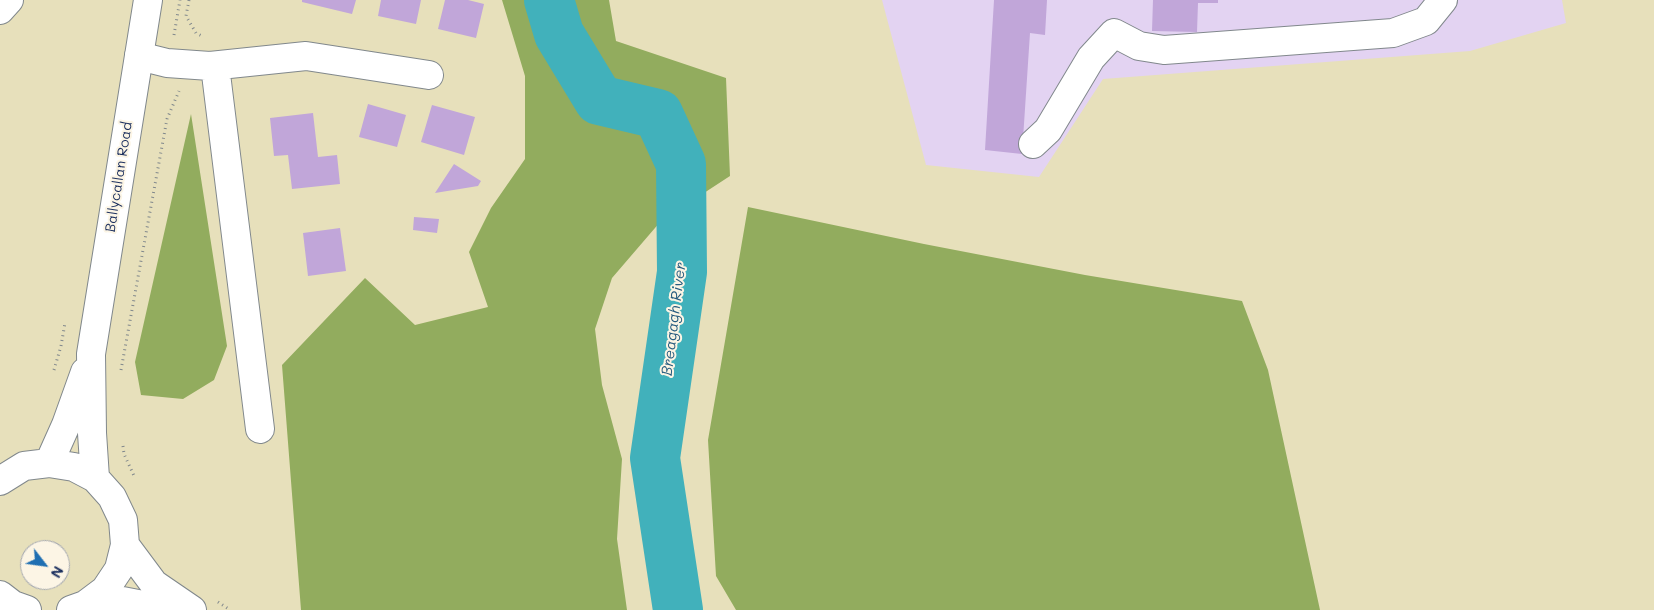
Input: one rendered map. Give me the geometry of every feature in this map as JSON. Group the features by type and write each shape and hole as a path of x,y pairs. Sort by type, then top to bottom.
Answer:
{"main road":[{"path":"0,10 9,0"},
{"name":"Ballycallan Road","path":"95,478 92,433 91,354 148,0"},
{"path":"1032,144 1048,130 1091,58 1114,33 1140,46 1164,50 1393,32 1426,21 1443,0"},
{"path":"139,56 166,63 215,66 306,56 429,75"},
{"path":"215,66 260,429"},
{"name":"Ballycallan Road","path":"49,462 66,425 91,354"},
{"path":"1,479 24,466 49,462 74,466 95,478 112,497 123,520 125,545 118,569 105,590 78,608"},
{"path":"125,545 154,584 204,605"},
{"path":"0,595 13,605 27,610"},
{"path":"78,608 112,599 143,605 153,610"}],"path":[{"path":"166,63 180,0"},
{"path":"189,0 186,16 196,33 205,37"},
{"path":"121,377 121,368 167,119 176,95 183,87"},
{"path":"122,439 124,454 137,483"},
{"path":"204,605 230,610"}],"shaded area":[{"path":"882,0 1562,0 1566,23 1470,51 1103,79 1039,177 926,165"}],"green space":[{"path":"502,0 609,0 616,41 726,78 730,176 661,221 612,278 595,329 602,385 622,459 617,539 627,610 301,610 282,365 365,278 415,325 488,307 469,252 491,208 525,159 525,76"},
{"path":"191,114 227,346 214,380 183,399 141,395 135,362"},
{"path":"748,207 1085,275 1242,301 1268,370 1320,610 736,610 716,576 708,440"}],"building":[{"path":"302,0 356,0 352,14 302,2"},
{"path":"381,0 421,0 416,24 378,16"},
{"path":"445,0 468,0 484,4 476,38 438,29"},
{"path":"994,0 1047,0 1045,35 1030,33 1022,154 985,150"},
{"path":"1153,0 1218,0 1218,3 1198,3 1197,32 1152,31"},
{"path":"368,104 406,115 397,147 359,137"},
{"path":"432,105 475,117 464,155 421,142"},
{"path":"313,113 318,157 337,155 340,184 292,189 288,155 274,156 270,118"},
{"path":"454,164 481,181 478,186 435,193"},
{"path":"414,217 439,219 437,233 413,230"},
{"path":"340,228 346,271 308,276 303,233"}],"waterway":[{"name":"Breagagh River","path":"549,0 559,34 599,100 658,114 681,164 682,272 655,458 678,610"}]}
